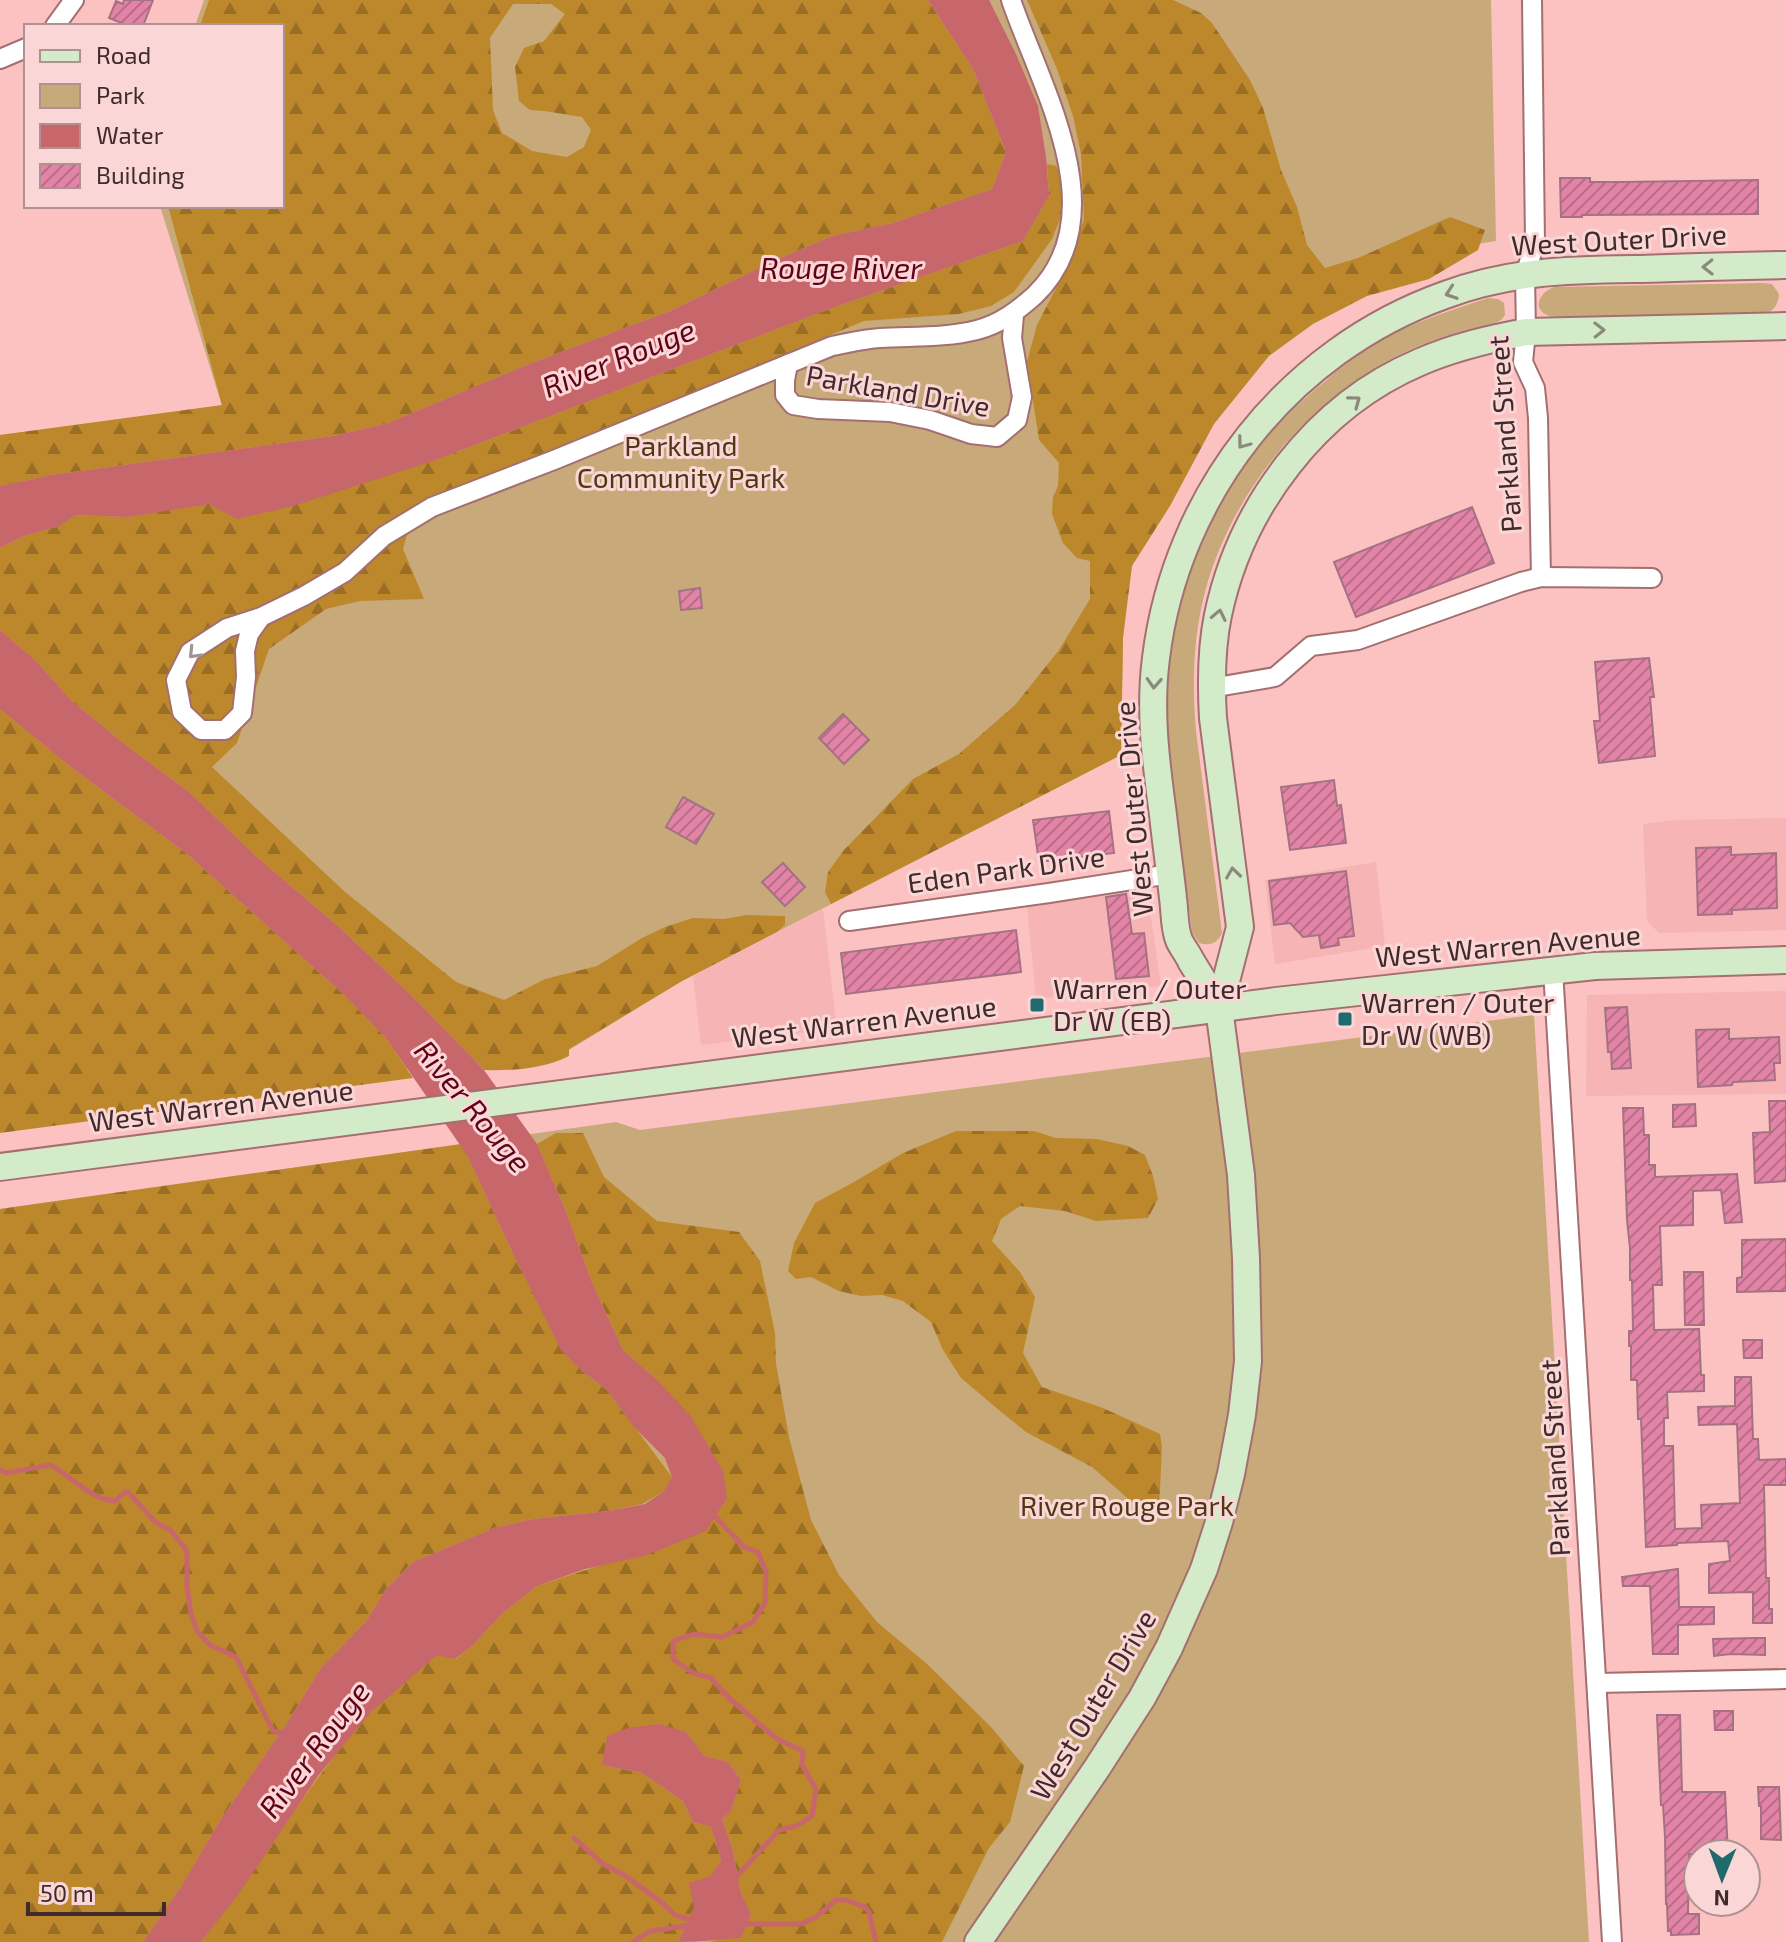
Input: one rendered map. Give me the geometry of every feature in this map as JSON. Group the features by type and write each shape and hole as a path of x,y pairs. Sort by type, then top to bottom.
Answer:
{"main road":[{"name":"West Outer Drive","path":"1219,1008 1178,939 1155,749 1153,708 1156,659 1164,611 1177,564 1215,484 1248,436 1280,399 1324,360 1390,318 1444,295 1505,277 1558,270 1786,265"},
{"name":"West Outer Drive","path":"978,1942 1097,1768 1142,1698 1169,1648 1204,1569 1225,1498 1242,1415 1248,1361 1246,1258 1241,1175 1219,1008 1240,927 1211,688 1218,616 1229,573 1258,509 1298,452 1356,399 1406,369 1449,350 1526,332 1786,326"},
{"path":"1187,953 1234,950"},
{"name":"West Warren Avenue","path":"0,1167 1219,1008 1595,966 1786,960"}],"street":[{"path":"57,24 74,0"},
{"path":"261,617 249,634 245,651 242,713 225,730 201,730 182,712 176,680 190,652 227,628 261,617 345,572 384,536 432,507 832,346 878,338 931,338 979,330 1014,315 1047,283 1068,240 1072,195 1064,140 1011,0"},
{"name":"Parkland Street","path":"1532,0 1535,243 1525,275 1523,362 1535,388 1538,418 1541,577"},
{"path":"0,59 24,49"},
{"name":"Parkland Drive","path":"788,364 785,395 793,405 890,412 930,420 971,434 997,437 1017,420 1022,397 1012,338 1014,315"},
{"path":"1211,688 1275,677 1311,646 1358,640 1541,577 1652,578"},
{"name":"Eden Park Drive","path":"849,921 1170,874"},
{"name":"Parkland Street","path":"1553,970 1612,1942"},
{"path":"1597,1683 1786,1679"}],"shaded area":[{"path":"1786,818 1786,930 1659,933 1647,921 1643,824 1674,820"},
{"path":"1376,862 1385,946 1275,964 1265,880"},
{"path":"1138,888 1147,890 1161,986 1036,999 1027,906"},
{"path":"823,909 837,1029 701,1045 693,976"},
{"path":"1786,991 1786,1094 1586,1096 1587,995"}],"green space":[{"name":"Parkland Community Park","path":"204,0 1491,0 1496,241 1429,252 1264,343 1150,511 1128,579 1123,638 1121,755 682,981 569,1050 0,1117 0,435 222,406 161,208 284,208 284,24 196,24"},
{"path":"209,0 928,0 973,69 1006,152 992,189 893,223 832,236 670,311 529,364 388,423 333,436 51,475 0,486 0,435 222,405 169,208 284,208 284,24 201,24","holes":["513,4 551,4 565,14 544,41 524,48 515,67 519,101 530,110 582,117 591,130 584,147 567,157 532,151 502,133 493,110 490,38"]},
{"path":"1027,0 1173,0 1201,13 1212,23 1250,80 1263,108 1307,245 1325,268 1358,258 1450,217 1485,230 1478,250 1429,279 1367,296 1313,324 1269,356 1214,424 1170,506 1132,566 1123,638 1121,755 831,904 825,892 828,872 844,850 913,779 959,754 1015,705 1059,650 1090,599 1090,561 1077,558 1063,543 1052,514 1059,463 1039,440 1027,362 1037,325 1069,263 1084,219 1081,154 1073,116 1057,69"},
{"path":"1047,164 1056,166 1060,174 1062,214 1052,239 1014,292 991,306 959,314 864,321 492,476 408,531 403,549 424,599 360,601 326,609 269,649 237,743 212,767 344,891 456,982 504,1000 545,979 597,966 642,938 693,918 785,916 785,925 777,932 682,981 569,1049 569,1056 527,1068 484,1070 339,927 258,858 188,791 72,701 35,660 0,630 0,548 24,536 59,526 75,515 128,517 433,461 824,311 1023,241 1049,196"},
{"path":"1772,284 1779,294 1776,305 1768,313 1555,317 1539,308 1543,294 1554,287"},
{"path":"1488,298 1504,303 1505,315 1501,320 1442,337 1403,353 1336,395 1306,422 1255,484 1217,554 1198,626 1194,696 1222,933 1213,943 1199,943 1192,932 1167,739 1168,688 1174,638 1184,591 1200,546 1221,502 1247,462 1279,424 1326,380 1365,350 1397,332"},
{"path":"0,709 67,764 187,854 341,992 386,1038 413,1078 0,1133"},
{"name":"River Rouge Park","path":"1534,1015 1589,1942 0,1942 0,1209 616,1122 640,1130"},
{"path":"956,1131 1034,1131 1056,1138 1097,1139 1128,1146 1145,1155 1158,1199 1148,1218 1096,1221 1065,1211 1020,1206 1001,1219 992,1241 1020,1272 1035,1297 1023,1353 1042,1387 1103,1408 1160,1434 1159,1511 1133,1503 1092,1467 1026,1432 1000,1411 961,1378 943,1350 931,1322 903,1301 882,1295 861,1296 839,1291 811,1277 796,1279 788,1271 794,1243 815,1203 903,1153"},
{"path":"556,1133 583,1133 604,1177 657,1221 739,1232 760,1261 775,1333 776,1364 789,1437 811,1520 839,1575 877,1622 927,1664 991,1727 1024,1766 1010,1822 989,1848 942,1942 709,1942 741,1937 751,1914 741,1893 732,1847 722,1819 731,1810 741,1780 728,1762 704,1756 686,1732 602,1765 642,1773 683,1801 693,1822 711,1827 721,1860 678,1942 201,1942 345,1742 376,1707 437,1654 456,1659 502,1614 537,1586 705,1531 656,1379 623,1350 593,1285 537,1144"},
{"path":"462,1144 535,1295 582,1371 607,1390 672,1477 663,1492 642,1504 609,1511 533,1519 494,1528 413,1562 386,1589 367,1620 321,1668 143,1942 0,1942 0,1209"}],"water":[{"name":"Rouge River","path":"928,0 989,0 1038,106 1049,196 1023,241 824,311 433,461 293,506 237,519 209,504 128,517 75,515 60,526 24,536 0,548 0,486 51,475 333,436 388,423 529,364 670,311 832,236 893,223 992,189 1006,152 973,69"},
{"name":"River Rouge","path":"0,630 35,660 72,701 188,791 258,858 339,927 484,1070 537,1144 593,1285 623,1350 690,1415 723,1471 727,1498 706,1531 644,1556 585,1569 537,1586 502,1614 471,1647 455,1659 437,1655 371,1712 318,1776 238,1895 201,1942 143,1942 321,1668 367,1620 386,1589 413,1562 494,1528 533,1519 645,1504 663,1492 672,1477 665,1458 634,1427 607,1390 561,1350 467,1155 386,1038 341,992 187,854 67,764 0,709"},
{"path":"659,1724 686,1732 704,1756 728,1762 741,1780 731,1811 722,1819 732,1847 741,1893 751,1914 741,1938 678,1942 694,1908 689,1883 711,1876 721,1860 711,1827 693,1822 683,1801 642,1773 602,1765 607,1736 628,1728"}],"building":[{"path":"124,0 153,0 144,24 124,24 109,18 116,1 123,4"},
{"path":"1560,178 1590,178 1590,182 1758,180 1758,214 1561,217"},
{"path":"1472,507 1494,563 1356,617 1334,562"},
{"path":"700,588 702,608 681,610 679,591"},
{"path":"1649,658 1654,697 1650,697 1655,756 1599,763 1594,721 1600,721 1595,662"},
{"path":"843,714 869,740 844,764 819,738"},
{"path":"1334,780 1346,843 1290,850 1281,787"},
{"path":"683,797 714,814 696,844 666,827"},
{"path":"1109,811 1114,853 1039,862 1033,820"},
{"path":"1731,847 1731,855 1776,853 1777,908 1698,915 1696,848"},
{"path":"783,863 805,887 785,906 762,882"},
{"path":"1346,871 1354,936 1338,938 1339,945 1321,948 1319,935 1303,937 1290,923 1274,925 1269,881"},
{"path":"1126,894 1132,934 1144,933 1149,976 1116,979 1106,897"},
{"path":"1016,930 1021,972 846,994 841,953"},
{"path":"1627,1007 1631,1068 1612,1069 1605,1008"},
{"path":"1729,1029 1729,1039 1779,1037 1780,1063 1774,1063 1775,1080 1698,1087 1696,1030"},
{"path":"1769,1101 1786,1101 1786,1181 1755,1183 1753,1133 1770,1132"},
{"path":"1695,1104 1696,1126 1673,1127 1673,1105"},
{"path":"1623,1108 1643,1108 1644,1135 1649,1135 1649,1165 1655,1165 1655,1177 1737,1174 1742,1222 1725,1223 1721,1190 1693,1191 1693,1225 1660,1226 1662,1285 1653,1285 1654,1330 1699,1329 1701,1375 1704,1375 1704,1391 1667,1392 1668,1418 1664,1418 1664,1446 1673,1446 1675,1529 1702,1528 1701,1505 1740,1503 1737,1424 1699,1425 1698,1407 1735,1406 1735,1377 1751,1377 1753,1439 1758,1439 1759,1460 1786,1459 1786,1485 1764,1485 1766,1578 1769,1578 1772,1623 1753,1623 1753,1592 1709,1593 1709,1564 1730,1561 1728,1541 1646,1547 1641,1419 1638,1419 1637,1380 1631,1380 1629,1346 1629,1331 1633,1331 1632,1280"},
{"path":"1786,1239 1786,1291 1737,1292 1737,1278 1742,1277 1742,1240"},
{"path":"1684,1272 1703,1272 1704,1325 1685,1325"},
{"path":"1743,1340 1762,1340 1762,1358 1744,1358"},
{"path":"1678,1569 1679,1607 1714,1607 1714,1624 1678,1625 1678,1654 1653,1654 1650,1586 1623,1586 1622,1577"},
{"path":"1765,1638 1765,1655 1714,1656 1713,1639"},
{"path":"1714,1711 1733,1711 1733,1730 1715,1730"},
{"path":"1657,1715 1680,1715 1682,1792 1725,1792 1727,1838 1682,1838 1682,1918 1699,1918 1699,1934 1671,1935 1668,1931"},
{"path":"1758,1787 1779,1787 1781,1840 1761,1838"}],"waterway":[{"path":"0,1470 6,1473 50,1465 97,1496 115,1501 128,1492 155,1522 170,1530 187,1553 187,1587 197,1631 210,1645 236,1657 273,1731 284,1734"},
{"path":"712,1513 744,1547 758,1552 766,1572 765,1603 753,1622 722,1637 694,1634 673,1641 673,1659 693,1673 711,1678 729,1698 779,1740 803,1751 802,1765 816,1789 812,1816 796,1826 779,1830 736,1877"},
{"path":"574,1838 603,1864 624,1875 675,1915 694,1921"},
{"path":"740,1924 801,1924 816,1917 836,1900 846,1900 865,1907 869,1912 876,1942"},
{"path":"633,1942 650,1931 692,1925"}],"place":[{"name":"Warren / Outer Dr W (EB)","path":"1037,1005"},
{"name":"Warren / Outer Dr W (WB)","path":"1345,1019"}]}
